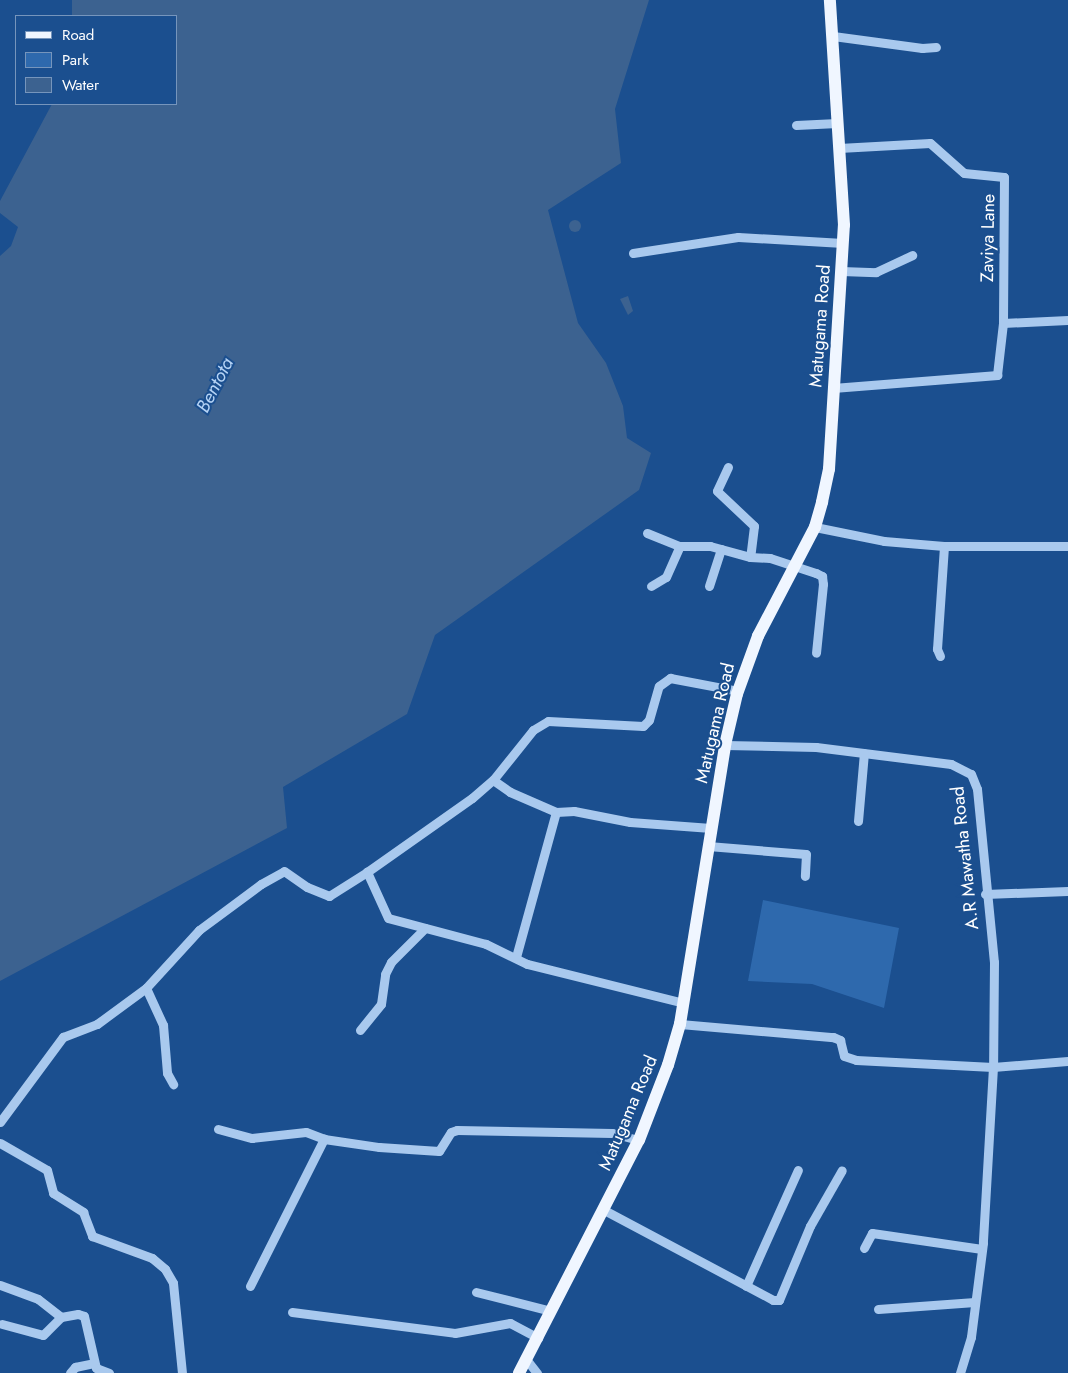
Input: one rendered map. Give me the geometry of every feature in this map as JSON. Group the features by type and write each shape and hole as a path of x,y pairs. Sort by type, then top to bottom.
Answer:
{"main road":[{"name":"Matugama Road","path":"519,1373 604,1210 638,1140 668,1065 680,1024 725,745 738,691 758,636 815,527 829,469 843,243 830,0"}],"street":[{"path":"833,36 922,48 936,47"},
{"path":"796,125 837,123"},
{"name":"Zaviya Lane","path":"839,148 930,143 964,172 1004,177 1003,323"},
{"path":"633,253 738,237 843,243"},
{"path":"841,271 876,272 912,255"},
{"path":"833,388 997,375 1003,323 1068,320"},
{"path":"728,467 717,491 754,526 750,557"},
{"path":"815,527 884,541 944,546 1068,546"},
{"path":"647,533 680,546 721,549 750,557 770,558 795,565 822,576 816,653"},
{"path":"651,586 666,577 680,546"},
{"path":"940,656 937,649 944,546"},
{"path":"709,586 721,549"},
{"path":"0,1122 63,1037 97,1024 146,988 199,930 284,871 307,887 329,896 430,831 493,780 532,730 548,721 642,726 649,720 659,686 670,678 738,691"},
{"name":"A.R Mawatha Road","path":"725,745 816,747 952,764 971,774 977,789 985,894 994,962 993,1067 982,1249 971,1337 960,1373"},
{"path":"858,821 864,753"},
{"path":"493,780 510,792 562,814 574,811 630,822 711,828"},
{"path":"516,958 556,812"},
{"path":"708,846 806,854 805,876"},
{"path":"367,872 388,918 486,944 527,964 684,1002"},
{"path":"985,894 1068,892"},
{"path":"360,1030 381,1004 386,974 391,962 425,928"},
{"path":"146,988 163,1025 167,1073 173,1084"},
{"path":"680,1024 833,1037 840,1040 848,1059 993,1067 1068,1061"},
{"path":"218,1129 252,1138 306,1132 324,1139 439,1151 451,1132 457,1130 612,1133 638,1140"},
{"path":"250,1286 324,1139"},
{"path":"0,1143 47,1170 53,1193 83,1212 92,1236 152,1258 165,1268 173,1283 182,1373"},
{"path":"746,1286 798,1170"},
{"path":"604,1210 773,1300 779,1300 810,1226 842,1170"},
{"path":"864,1248 872,1233 982,1249"},
{"path":"0,1285 38,1299 61,1317"},
{"path":"476,1292 551,1310"},
{"path":"878,1310 975,1302"},
{"path":"292,1312 455,1333 510,1322 538,1338"},
{"path":"2,1324 43,1335 61,1317 75,1313 84,1316 96,1368 109,1373"},
{"path":"526,1359 537,1373"},
{"path":"70,1373 76,1367 94,1363"}],"green space":[{"path":"763,900 899,928 884,1008 812,984 748,981"}],"water":[{"name":"Bentota","path":"72,0 649,0 615,109 621,163 548,210 578,323 606,363 623,406 627,438 651,453 639,490 435,635 407,714 283,787 287,828 0,981 0,256 11,246 18,227 0,213 0,201 51,105 178,105 178,15 72,15"},
{"path":"573,220 577,220 581,226 577,232 573,232 569,228 569,224"},
{"path":"628,296 633,311 628,315 620,299"}]}
